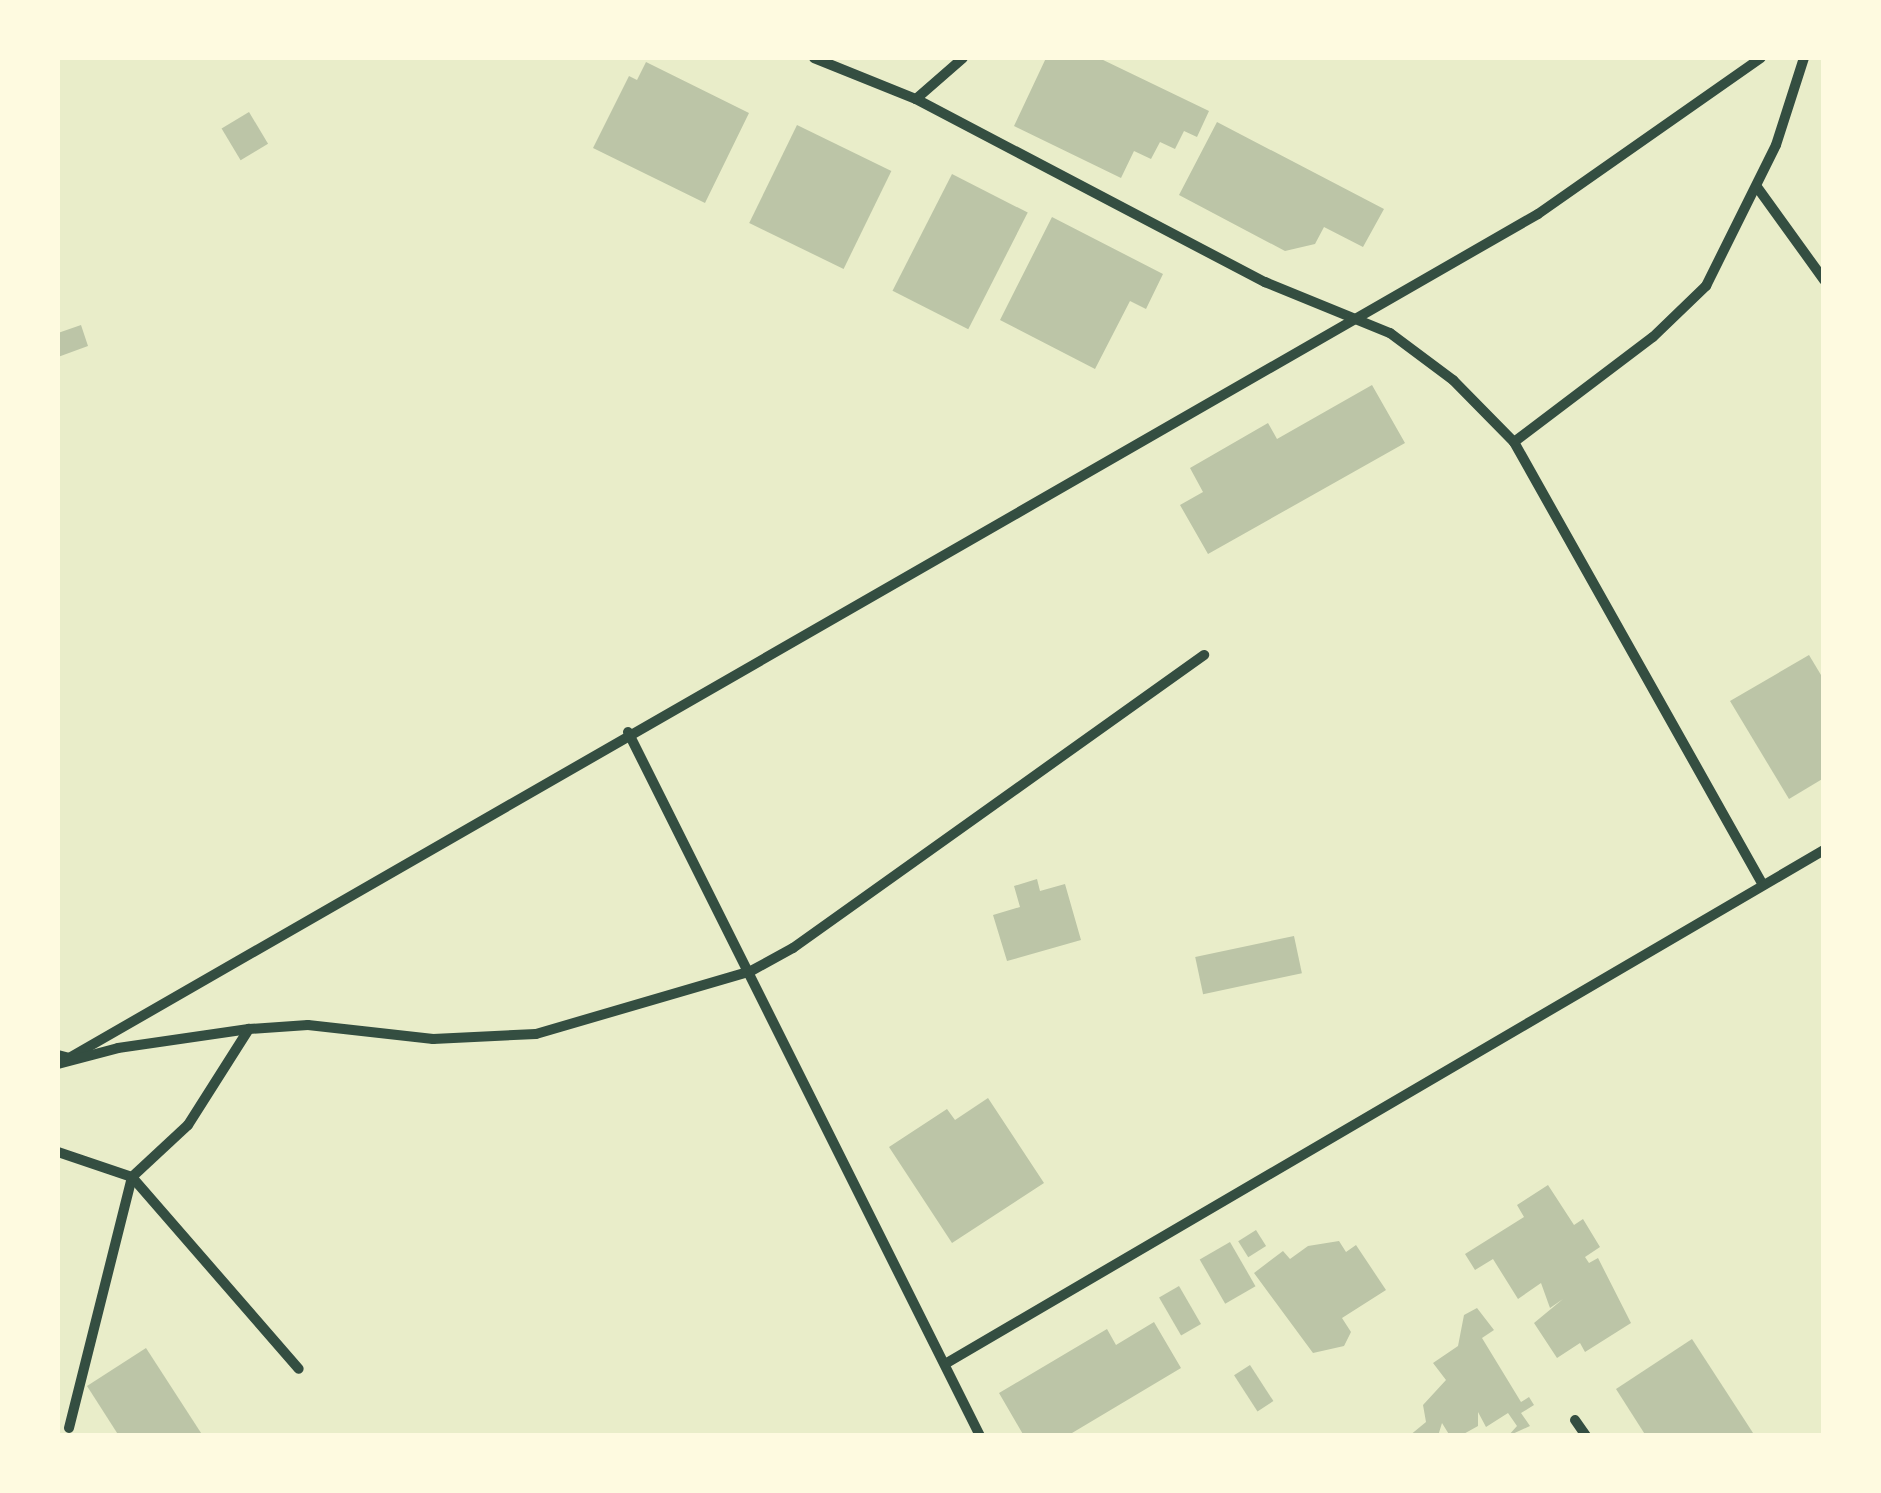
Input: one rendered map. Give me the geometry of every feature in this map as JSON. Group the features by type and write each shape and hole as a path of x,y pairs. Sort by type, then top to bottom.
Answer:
{"street":[{"path":"814,58 916,99 1197,249 1352,316 1418,350 1514,442 1763,885"},
{"path":"916,99 963,58"},
{"path":"58,1064 63,1056 1352,316 1538,214 1760,58"},
{"path":"1514,442 1683,312 1706,286 1757,187 1804,58"},
{"path":"1757,187 1824,280"},
{"path":"63,1056 249,1028 308,1025 433,1039 536,1034 751,971 810,937 1204,654"},
{"path":"628,732 751,971 980,1436"},
{"path":"944,1364 1824,850"},
{"path":"69,1428 132,1177 188,1125 249,1028"},
{"path":"58,1152 132,1177 299,1368"},
{"path":"1575,1420 1586,1436"}],"building":[{"path":"1046,58 1099,58 1209,111 1197,137 1184,131 1175,149 1160,142 1151,159 1134,151 1121,178 1014,126"},
{"path":"646,62 749,113 705,203 593,148 629,76 637,80"},
{"path":"249,112 268,144 241,160 222,128"},
{"path":"1217,122 1384,209 1363,247 1324,227 1315,244 1285,251 1179,195"},
{"path":"797,125 891,171 844,269 749,223"},
{"path":"952,174 1028,213 968,329 893,291"},
{"path":"1052,217 1163,274 1146,309 1130,301 1095,369 1000,320"},
{"path":"81,325 88,346 58,357 58,333"},
{"path":"1372,385 1405,443 1208,554 1180,505 1203,492 1190,468 1268,423 1277,439"},
{"path":"1809,655 1824,680 1824,778 1789,799 1730,701"},
{"path":"1037,879 1040,891 1065,884 1081,940 1007,961 993,915 1020,907 1014,886"},
{"path":"1294,936 1302,973 1203,994 1195,957"},
{"path":"988,1098 1044,1183 952,1243 889,1147 947,1109 955,1120"},
{"path":"1548,1185 1574,1225 1583,1219 1600,1247 1585,1257 1589,1263 1598,1258 1631,1323 1585,1352 1580,1343 1557,1358 1534,1323 1563,1299 1550,1308 1541,1283 1518,1299 1493,1259 1475,1270 1465,1254 1524,1217 1517,1205"},
{"path":"1256,1230 1266,1246 1248,1257 1238,1241"},
{"path":"1339,1241 1346,1252 1356,1245 1386,1290 1342,1318 1351,1332 1344,1346 1313,1353 1254,1273 1283,1251 1290,1259 1308,1246"},
{"path":"1230,1242 1256,1286 1225,1304 1200,1260"},
{"path":"1179,1286 1201,1324 1181,1336 1159,1298"},
{"path":"1477,1308 1494,1330 1482,1338 1521,1402 1529,1397 1534,1405 1521,1413 1530,1426 1508,1436 1517,1426 1508,1413 1486,1427 1478,1412 1478,1426 1460,1436 1450,1436 1442,1423 1438,1436 1409,1436 1426,1422 1423,1405 1446,1380 1433,1363 1458,1346 1464,1315"},
{"path":"1154,1322 1181,1368 1067,1436 1024,1436 999,1393 1107,1329 1116,1345"},
{"path":"1692,1339 1755,1436 1646,1436 1616,1389"},
{"path":"146,1348 203,1436 119,1436 87,1386"},
{"path":"1250,1365 1273,1401 1257,1411 1234,1375"}]}
